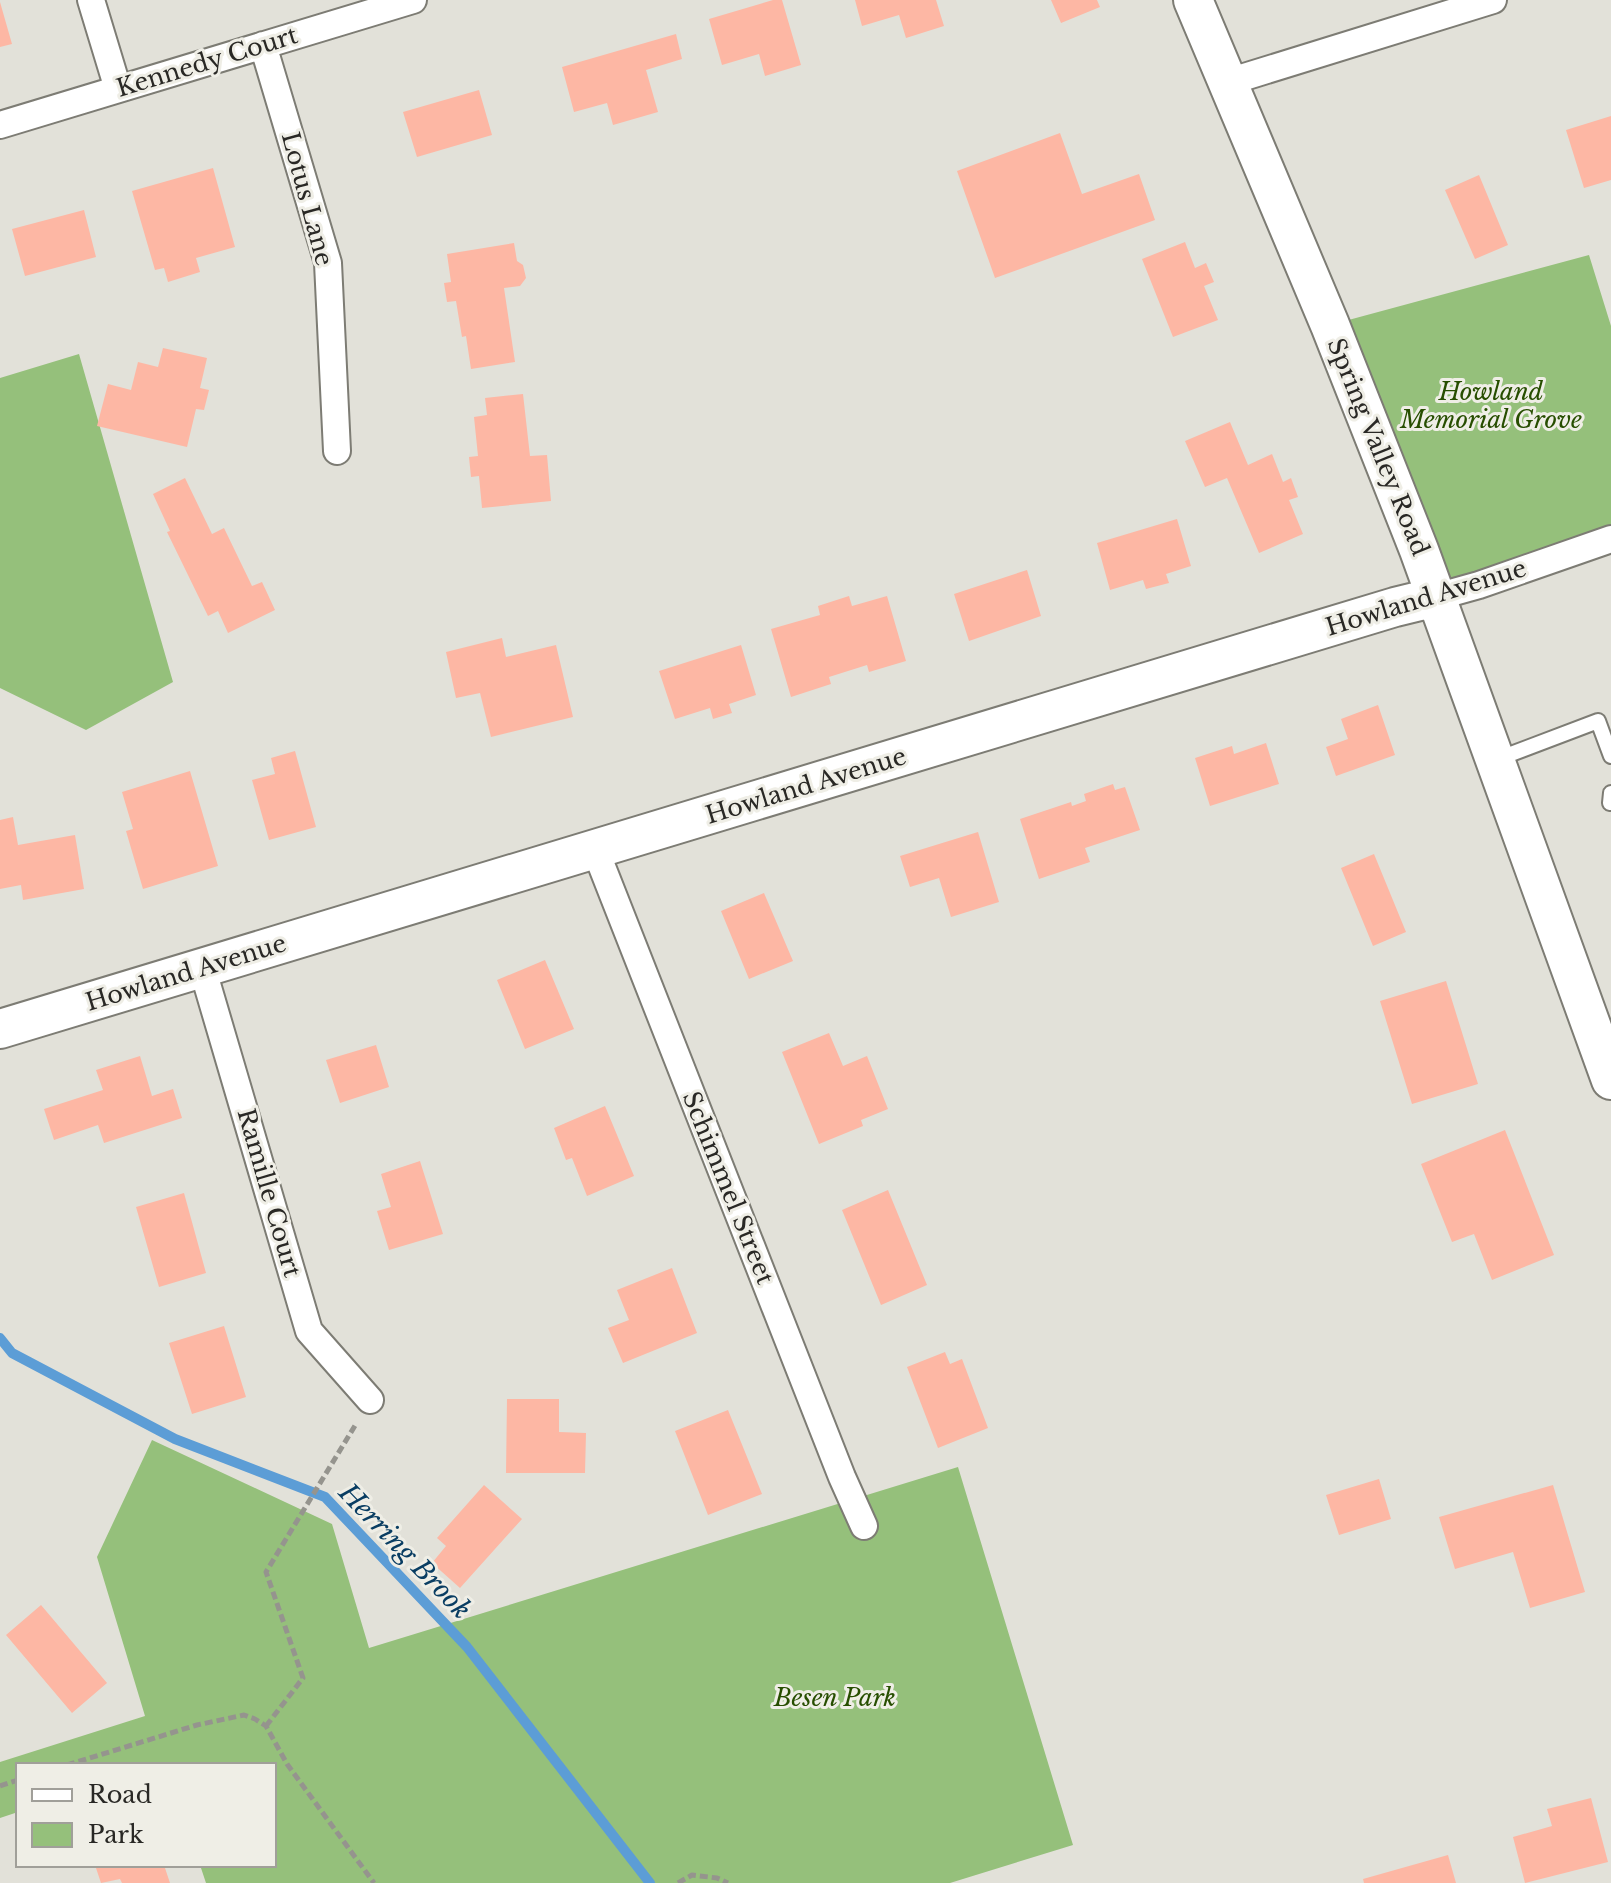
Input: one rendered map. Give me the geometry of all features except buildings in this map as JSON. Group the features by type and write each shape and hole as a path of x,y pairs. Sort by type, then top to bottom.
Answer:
{"street":[{"path":"91,0 118,89"},
{"name":"Kennedy Court","path":"0,125 413,0"},
{"name":"Spring Valley Road","path":"1193,0 1330,325 1436,597 1611,1080"},
{"path":"1228,82 1493,0"},
{"name":"Lotus Lane","path":"263,45 328,263 337,451"},
{"name":"Howland Avenue","path":"0,1029 1395,607 1479,585 1611,539"},
{"name":"Schimmel Street","path":"595,849 864,1526"},
{"name":"Ramille Court","path":"202,967 309,1331 370,1400"}],"lane":[{"path":"1495,760 1604,719 1611,756"}],"path":[{"path":"266,1726 303,1678 266,1572 370,1400"},
{"path":"74,1763 197,1725 244,1715 255,1719 266,1726 287,1764 374,1883"},
{"path":"678,1883 692,1875 717,1878 728,1883"}],"green space":[{"name":"Howland Memorial Grove","path":"1589,255 1611,326 1611,539 1436,597 1330,325"},
{"path":"79,354 173,682 86,730 0,688 0,378"},
{"name":"Besen Park","path":"152,1440 332,1524 369,1648 958,1467 1073,1845 950,1883 206,1883 201,1867 276,1867 276,1763 16,1763 16,1813 0,1818 0,1762 145,1716 97,1557"}],"waterway":[{"name":"Herring Brook","path":"0,1338 12,1353 175,1439 325,1497 467,1647 650,1883"}]}
